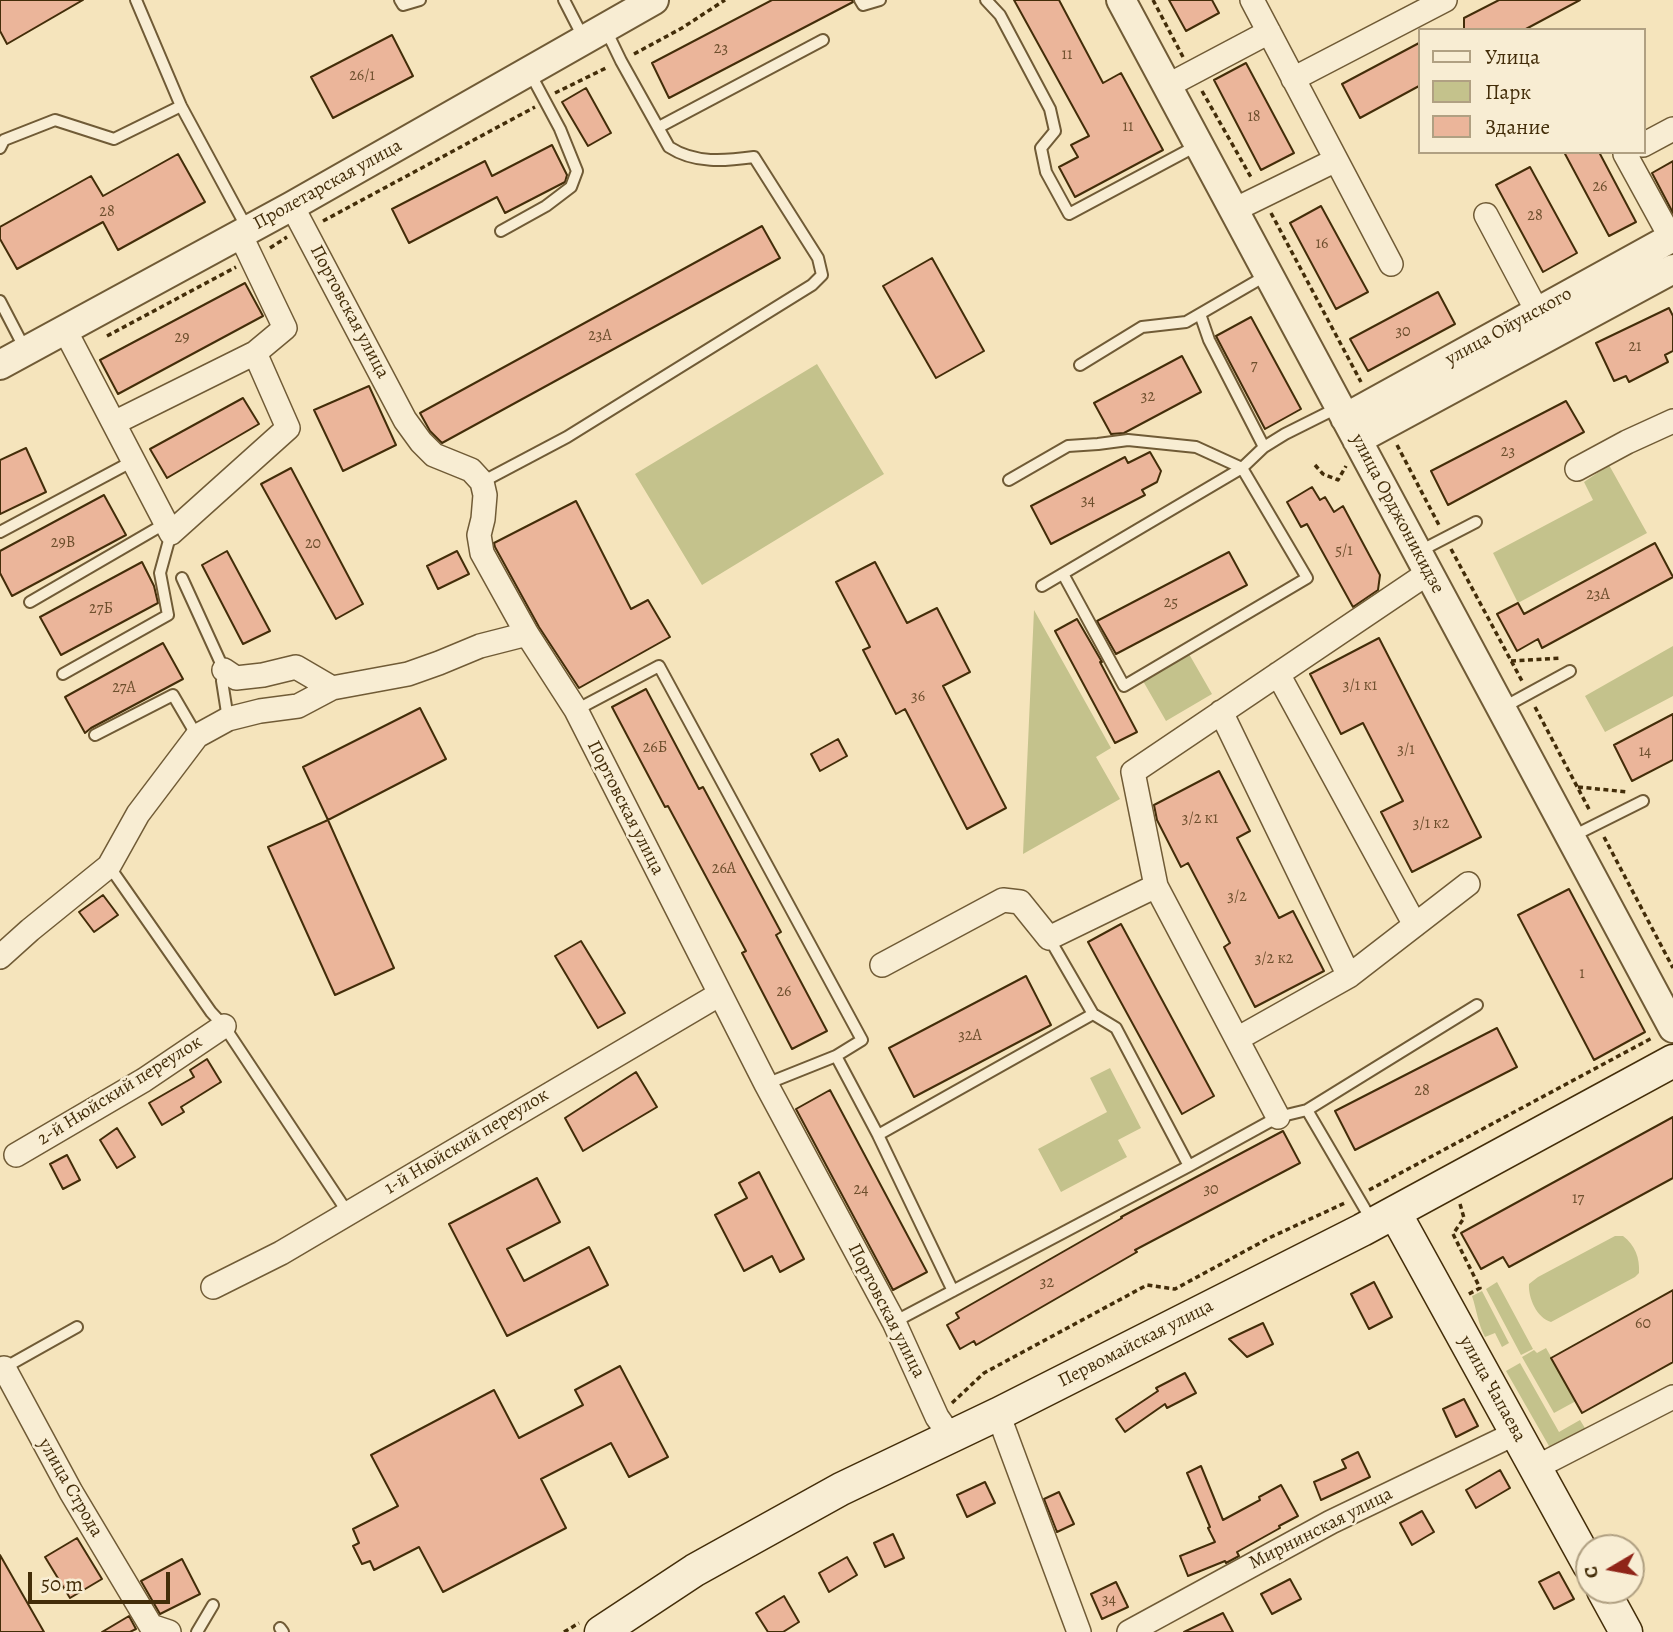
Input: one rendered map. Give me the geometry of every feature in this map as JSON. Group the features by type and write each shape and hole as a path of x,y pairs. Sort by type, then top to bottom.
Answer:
{"main road":[{"name":"Первомайская улица","path":"594,1625 944,1427 998,1414 1384,1218 1673,1060"},
{"name":"улица Чапаева","path":"1384,1218 1516,1433 1575,1540"},
{"path":"1611,1604 1626,1632"}],"street":[{"name":"Пролетарская улица","path":"0,365 65,330 298,217 529,70 654,0"},
{"name":"улица Орджоникидзе","path":"1121,0 1672,1026"},
{"path":"1252,0 1391,264"},
{"path":"1293,79 1445,0"},
{"path":"1167,86 1269,32"},
{"path":"1645,144 1673,129"},
{"path":"1626,154 1667,240 1673,270"},
{"path":"1234,210 1336,160"},
{"path":"1486,215 1537,312"},
{"name":"Портовская улица","path":"298,217 405,420 434,455 471,470 482,482 485,495 479,535 482,553 527,634 576,710 766,1084 894,1322 944,1427"},
{"name":"улица Ойунского","path":"1347,421 1667,240"},
{"path":"114,423 255,353 285,328 247,241"},
{"name":"улица Ойунского","path":"1347,421 1673,270"},
{"path":"65,330 169,528 288,428 255,353"},
{"path":"1577,469 1673,421"},
{"path":"1278,1117 1156,886 1133,772 1278,674 1423,563"},
{"path":"0,957 109,866 138,814 197,736 228,719 260,710 298,706 332,688 408,674 480,646 527,634"},
{"path":"224,670 236,678 296,667 332,688"},
{"path":"1278,674 1415,925"},
{"path":"1222,712 1349,976"},
{"path":"1237,1039 1349,976 1468,884"},
{"path":"882,965 1003,900 1020,902 1049,938 1156,886"},
{"name":"1-й Нюйский переулок","path":"213,1287 281,1253 720,994"},
{"name":"2-й Нюйский переулок","path":"16,1155 144,1080 224,1026"},
{"name":"улица Строда","path":"2,1365 71,1492 151,1626 169,1632"},
{"path":"1535,1468 1673,1397"},
{"path":"998,1414 1079,1632"},
{"name":"Мирнинская улица","path":"1129,1632 1331,1522 1516,1433"}],"lane":[{"path":"136,0 181,106 247,241"},
{"path":"400,0 403,5 420,0"},
{"path":"482,482 567,437 812,285 822,275 818,258 754,157 705,160 682,155 669,147 621,61 564,0"},
{"path":"860,0 863,5 880,0"},
{"path":"986,0 1000,15 1050,109 1055,131 1041,148 1046,172 1069,214 1198,145"},
{"path":"659,127 823,40"},
{"path":"501,231 546,206 571,187 577,171 560,129 529,70"},
{"path":"0,148 4,140 55,120 114,139 181,106"},
{"path":"1080,365 1142,327 1186,322 1268,275"},
{"path":"0,301 26,351"},
{"path":"1200,314 1209,340 1264,447"},
{"path":"1042,586 1242,468 1264,447 1285,434 1347,421"},
{"path":"1009,480 1068,446 1128,440 1196,447 1242,468 1307,578 1124,685 1063,574"},
{"path":"0,532 133,461"},
{"path":"1423,563 1476,522"},
{"path":"30,603 169,528"},
{"path":"63,674 167,615 160,573 169,528"},
{"path":"182,578 224,670 222,681 228,719"},
{"path":"576,710 659,666 862,1040 836,1056 766,1084"},
{"path":"1502,709 1570,671"},
{"path":"95,735 173,695 197,736"},
{"path":"1570,837 1641,797"},
{"path":"109,866 211,1012 224,1026 348,1213"},
{"path":"1049,938 1093,1014 1116,1028 1189,1166"},
{"path":"894,1322 1278,1117 1307,1110 1477,1005"},
{"path":"878,1135 1093,1014"},
{"path":"836,1056 878,1135 953,1291"},
{"path":"1307,1110 1358,1196 1384,1218"},
{"name":"улица Строда","path":"2,1365 77,1327"},
{"path":"197,1632 213,1605"}],"path":[{"path":"106,336 247,241 298,217 316,225 545,101 556,92 682,28 725,0"},
{"path":"1511,661 1567,658"},
{"path":"1578,787 1641,797"},
{"path":"944,1427 984,1373 1147,1284 1175,1289 1271,1237 1358,1196 1672,1026"},
{"path":"564,1632 594,1625"}],"green space":[{"path":"817,364 884,474 702,585 635,474"},
{"path":"1609,465 1647,533 1518,603 1493,553 1593,500 1584,482"},
{"path":"1034,610 1111,748 1096,757 1120,799 1023,854"},
{"path":"1673,646 1673,696 1605,732 1585,696"},
{"path":"1189,654 1212,694 1166,721 1143,681"},
{"path":"1110,1068 1141,1128 1118,1140 1127,1157 1061,1192 1038,1149 1107,1112 1090,1078"},
{"path":"1615,1236 1623,1236 1634,1248 1639,1262 1639,1273 1551,1322 1546,1320 1532,1301 1529,1284"},
{"path":"1497,1282 1533,1349 1521,1355 1486,1289"},
{"path":"1482,1291 1509,1343 1502,1347 1495,1333 1485,1337 1481,1327 1472,1296"},
{"path":"1546,1348 1576,1401 1554,1413 1522,1357 1534,1350 1537,1353"},
{"path":"1520,1363 1559,1432 1580,1420 1588,1433 1553,1453 1506,1371"}],"building":[{"path":"0,0 83,0 7,44 0,31"},
{"path":"772,0 853,2 669,98 652,63"},
{"path":"1014,0 1059,0 1103,83 1121,73 1163,150 1075,197 1059,167 1078,157 1071,145 1089,136"},
{"path":"1169,0 1212,0 1219,13 1186,31"},
{"path":"1499,0 1580,0 1528,28 1464,28 1464,18"},
{"path":"392,35 413,76 333,118 311,77"},
{"path":"1418,44 1418,87 1360,118 1342,84"},
{"path":"1246,63 1294,153 1261,170 1214,80"},
{"path":"586,88 611,133 588,146 562,102"},
{"path":"552,145 567,175 565,182 505,213 497,197 409,243 392,209 485,161 492,176"},
{"path":"178,154 205,202 118,250 103,222 17,269 0,239 0,227 91,176 103,196"},
{"path":"1565,154 1600,154 1636,222 1609,236"},
{"path":"1673,161 1673,213 1652,173"},
{"path":"1530,167 1577,253 1543,272 1496,185"},
{"path":"1321,206 1368,292 1336,309 1290,223"},
{"path":"762,226 780,258 442,443 430,431 420,413"},
{"path":"932,258 984,351 936,378 883,286"},
{"path":"245,283 263,316 118,394 100,360"},
{"path":"1438,292 1455,324 1368,371 1350,339"},
{"path":"1669,308 1673,316 1673,351 1665,355 1668,362 1629,382 1626,376 1614,381 1596,343"},
{"path":"1251,317 1301,409 1265,429 1216,336"},
{"path":"1182,356 1201,392 1124,433 1111,434 1094,403"},
{"path":"369,386 396,445 343,471 314,410"},
{"path":"243,398 259,424 167,478 150,449"},
{"path":"1566,401 1584,432 1448,505 1431,471"},
{"path":"26,448 46,492 0,514 0,460"},
{"path":"1150,452 1161,471 1157,482 1142,490 1145,495 1051,544 1031,506 1125,457 1128,463"},
{"path":"291,468 363,604 336,619 261,484"},
{"path":"1312,487 1320,500 1325,497 1334,512 1343,506 1380,575 1378,590 1353,607 1307,524 1301,527 1287,502"},
{"path":"104,495 126,535 12,596 0,573 0,551"},
{"path":"576,501 631,609 648,600 670,637 579,688 539,627 494,543"},
{"path":"1655,543 1673,577 1542,648 1538,639 1517,651 1497,614 1518,603 1524,614"},
{"path":"227,551 270,631 243,644 202,565"},
{"path":"457,551 469,574 438,589 427,566"},
{"path":"1229,552 1247,585 1116,654 1097,621"},
{"path":"142,562 154,586 158,603 61,655 40,617"},
{"path":"875,562 907,623 937,608 970,672 943,686 1006,808 967,829 905,709 896,714 863,650 870,647 836,582"},
{"path":"1077,619 1137,732 1115,743 1055,631"},
{"path":"1379,638 1481,837 1412,872 1381,812 1403,801 1363,723 1341,734 1310,674"},
{"path":"163,643 183,679 85,733 65,697"},
{"path":"646,689 699,789 703,787 781,932 776,935 827,1031 792,1049 742,953 746,951 612,707"},
{"path":"420,708 446,759 328,820 303,767"},
{"path":"1673,714 1673,760 1632,781 1614,745"},
{"path":"838,739 847,756 820,771 811,754"},
{"path":"1219,771 1250,831 1237,838 1279,918 1293,911 1324,971 1255,1007 1224,947 1230,943 1188,863 1181,867 1157,820 1154,805"},
{"path":"328,820 394,968 335,995 268,847"},
{"path":"1569,889 1645,1032 1594,1060 1518,915"},
{"path":"103,895 118,915 94,932 79,912"},
{"path":"1121,924 1214,1096 1182,1114 1088,942"},
{"path":"581,941 625,1013 598,1028 555,956"},
{"path":"1026,976 1051,1025 914,1097 889,1048"},
{"path":"1497,1028 1517,1067 1355,1150 1335,1111"},
{"path":"207,1059 221,1082 181,1107 184,1112 162,1125 149,1103 194,1077 190,1070"},
{"path":"636,1072 657,1107 583,1151 565,1118"},
{"path":"830,1090 927,1272 893,1290 796,1109"},
{"path":"1673,1117 1673,1178 1509,1267 1503,1257 1481,1269 1461,1233"},
{"path":"117,1128 135,1157 117,1168 100,1140"},
{"path":"1283,1131 1300,1163 1135,1250 1137,1252 976,1345 974,1341 960,1349 947,1325 959,1318 956,1313 1121,1217"},
{"path":"67,1155 80,1180 63,1189 50,1164"},
{"path":"759,1172 804,1259 780,1272 772,1256 744,1271 715,1215 747,1198 739,1183"},
{"path":"537,1178 560,1222 507,1249 524,1281 589,1247 608,1285 507,1336 449,1224"},
{"path":"1374,1282 1392,1317 1369,1329 1351,1294"},
{"path":"1673,1290 1673,1362 1582,1413 1551,1358"},
{"path":"1263,1323 1273,1344 1247,1357 1229,1339"},
{"path":"620,1366 668,1457 629,1477 611,1443 541,1479 566,1528 443,1592 419,1547 374,1570 370,1561 362,1564 353,1546 359,1543 353,1529 398,1506 371,1455 494,1390 519,1438 583,1405 575,1390"},
{"path":"1185,1373 1196,1393 1167,1408 1165,1404 1125,1432 1116,1419 1158,1391 1156,1388"},
{"path":"1464,1399 1478,1426 1456,1437 1443,1409"},
{"path":"1358,1452 1370,1477 1321,1500 1314,1482 1346,1468 1342,1460"},
{"path":"1201,1466 1223,1520 1281,1485 1298,1516 1237,1552 1239,1556 1188,1576 1180,1556 1215,1542 1187,1473"},
{"path":"1500,1470 1510,1488 1476,1508 1466,1490"},
{"path":"985,1482 995,1503 967,1517 957,1495"},
{"path":"1059,1492 1074,1524 1057,1532 1044,1499"},
{"path":"1422,1511 1434,1532 1412,1545 1400,1523"},
{"path":"893,1534 904,1558 885,1567 874,1543"},
{"path":"77,1538 102,1579 70,1598 45,1557"},
{"path":"0,1555 44,1632 0,1632"},
{"path":"847,1557 857,1575 829,1592 819,1573"},
{"path":"182,1559 200,1594 160,1614 141,1581"},
{"path":"1559,1572 1574,1599 1554,1609 1539,1582"},
{"path":"1290,1579 1301,1599 1272,1614 1261,1594"},
{"path":"1116,1582 1128,1607 1102,1619 1091,1594"},
{"path":"784,1596 799,1622 783,1632 768,1632 756,1613"},
{"path":"1223,1613 1233,1632 1184,1632"},
{"path":"129,1616 136,1629 130,1632 102,1632"}]}
